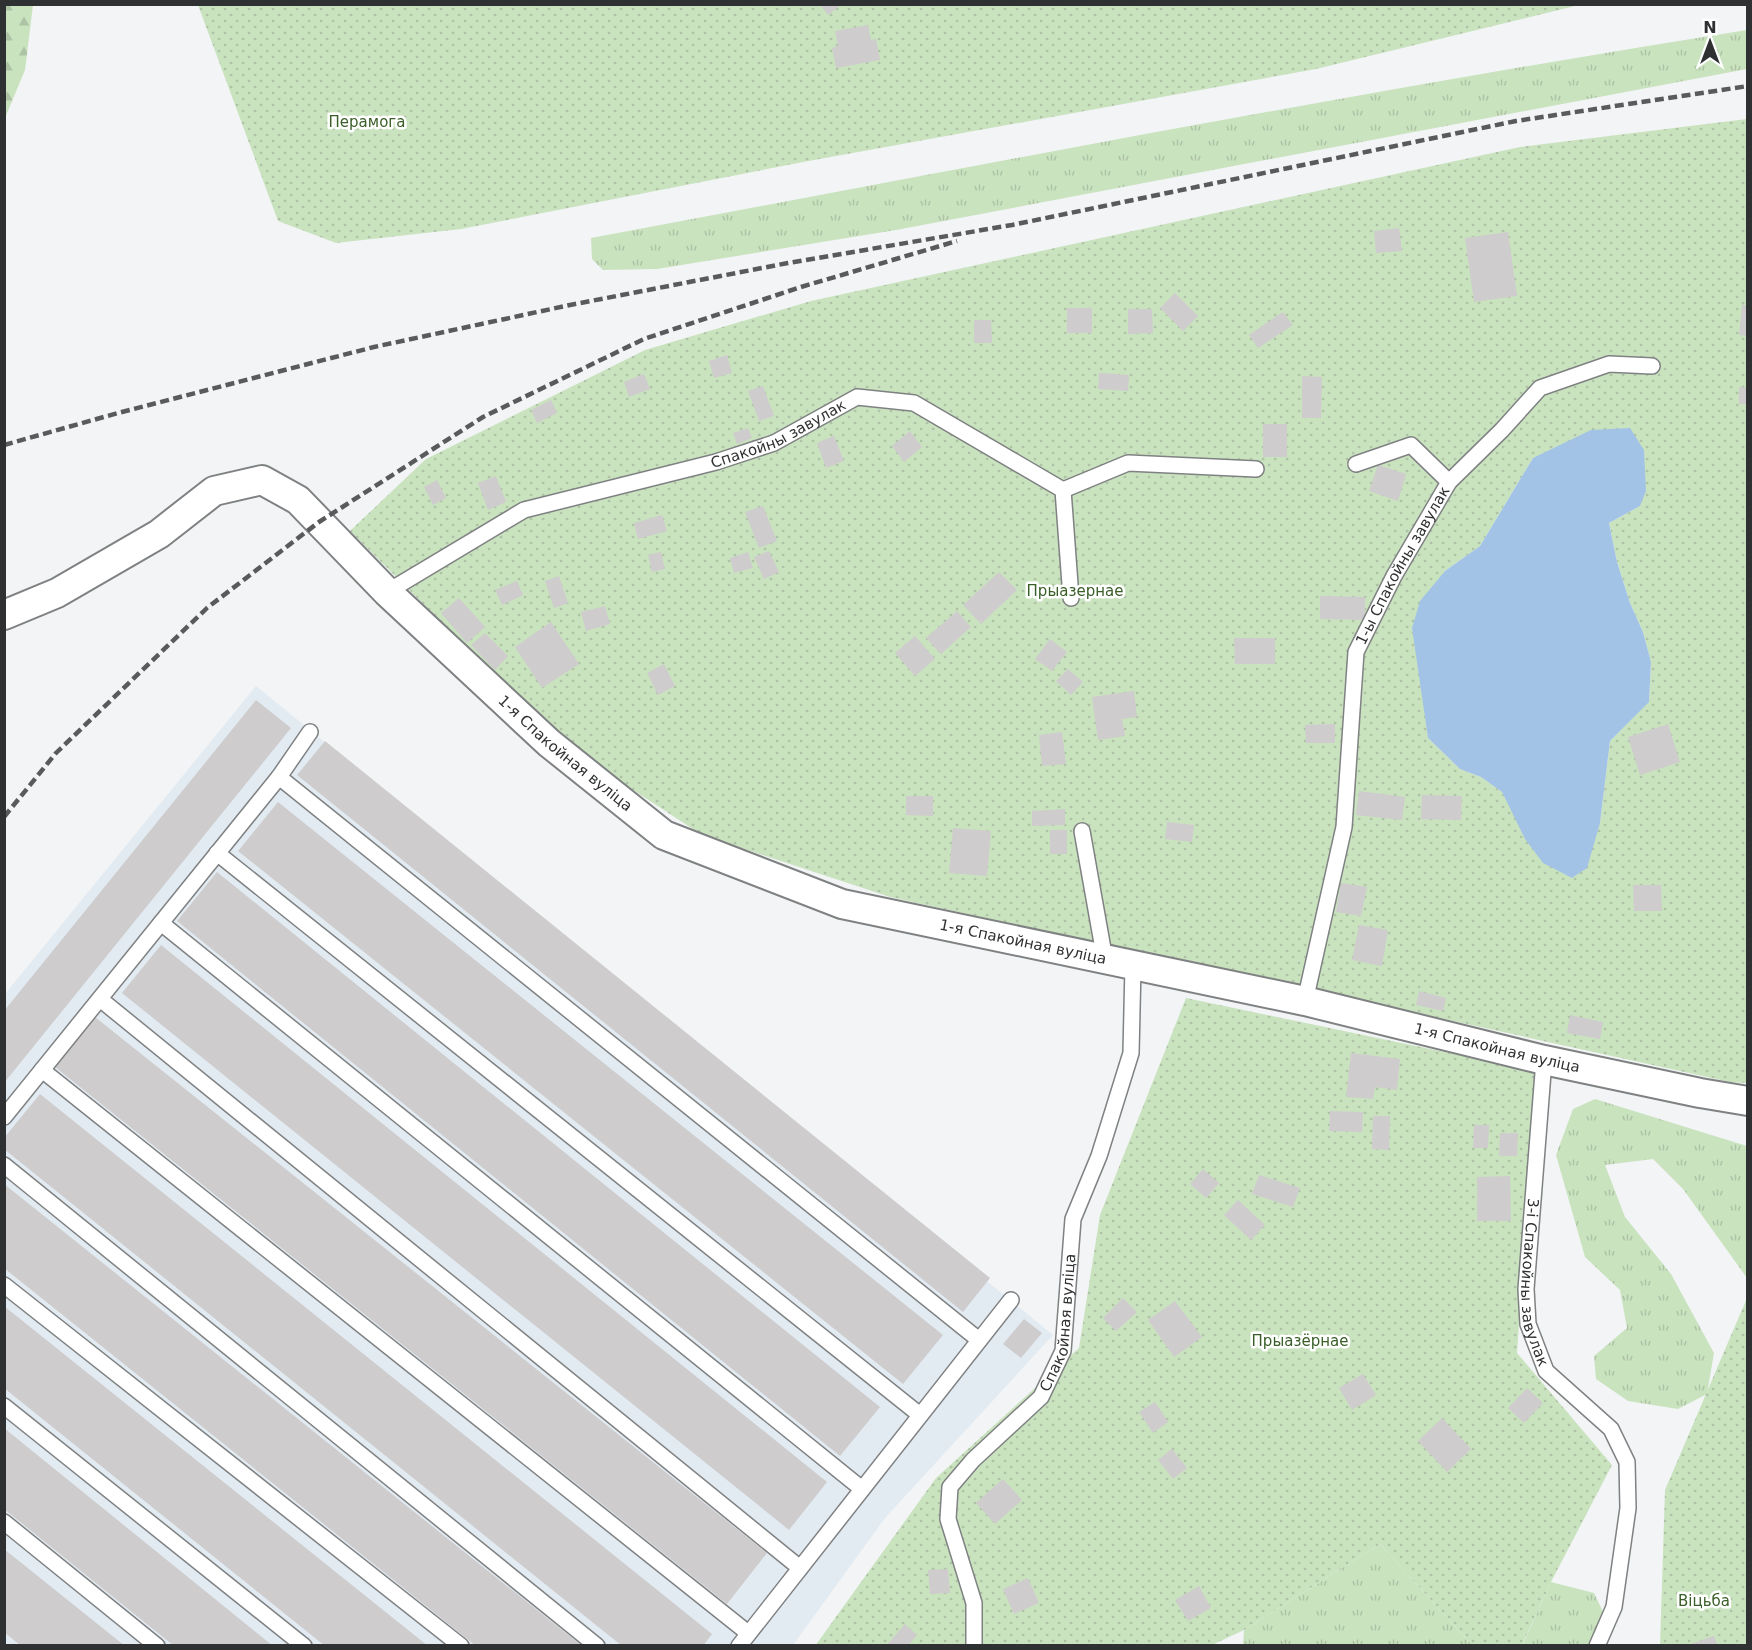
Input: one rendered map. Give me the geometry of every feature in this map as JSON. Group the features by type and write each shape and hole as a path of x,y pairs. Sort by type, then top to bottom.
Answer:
{"street":[{"name":"1-я Спакойная вуліца","path":"4,615 57,593 159,534 214,491 262,480 298,500 387,592 549,743 664,835 842,904 1305,1001 1544,1060 1748,1101"}],"lane":[{"name":"1-ы Спакойны завулак","path":"1305,1001 1344,827 1356,652 1394,576 1449,482 1502,430 1540,388 1609,364 1652,366"},
{"name":"Спакойны завулак","path":"387,592 524,510 716,462 774,443 857,397 914,404 1063,490"},
{"path":"1356,465 1412,445 1449,482"},
{"path":"1071,598 1063,490 1128,463 1256,469"},
{"path":"4,1117 279,777 310,732"},
{"path":"279,777 979,1340"},
{"path":"1082,831 1105,960"},
{"path":"217,853 920,1415"},
{"path":"161,923 862,1489"},
{"name":"Спакойная вуліца","path":"974,1646 974,1603 948,1519 951,1487 973,1460 1041,1397 1063,1351 1073,1219 1099,1156 1131,1053 1132,966"},
{"path":"100,999 800,1568"},
{"name":"3-і Спакойны завулак","path":"1544,1060 1526,1288 1527,1324 1546,1371 1611,1429 1627,1462 1628,1508 1614,1607 1597,1646"},
{"path":"42,1070 744,1639 1011,1299"},
{"path":"4,1165 597,1646"},
{"path":"4,1285 461,1646"},
{"path":"4,1406 304,1646"},
{"path":"4,1522 156,1646"}],"shaded area":[{"path":"256,686 1053,1335 885,1518 793,1645 5,1646 5,994"}],"green space":[{"path":"5,4 33,5 25,70 5,118"},
{"name":"Перамога","path":"198,5 1579,5 1316,69 803,162 461,229 336,243 278,221"},
{"path":"1747,30 1747,69 896,230 657,269 603,270 592,259 591,238 1313,104"},
{"name":"Прыазернае","path":"1747,119 1747,1083 1730,1082 890,897 702,835 566,746 350,531 426,459 645,350 811,301 1520,147","holes":["1533,458 1640,506 1609,523 1617,562 1630,603 1643,632 1651,662 1649,701 1610,741 1600,823 1511,808 1502,792 1481,777 1460,769 1428,738 1424,703 1445,571 1480,546"]},
{"name":"Прыазёрнае","path":"1186,998 1536,1071 1517,1353 1612,1465 1551,1582 1522,1645 1472,1645 1380,1544 1244,1630 1212,1645 815,1646 936,1478 1079,1348 1100,1215"},
{"path":"1595,1099 1747,1146 1747,1278 1683,1189 1653,1159 1605,1165 1625,1217 1671,1274 1714,1353 1707,1394 1678,1409 1628,1401 1596,1379 1594,1356 1627,1328 1620,1290 1585,1257 1556,1155 1573,1109"},
{"name":"Віцьба","path":"1747,1298 1747,1645 1660,1646 1665,1490"},
{"path":"1380,1544 1472,1645 1243,1646 1244,1630"},
{"path":"1551,1582 1594,1593 1604,1614 1591,1645 1522,1646"}],"water":[{"path":"1630,428 1644,450 1646,491 1640,506 1609,523 1617,562 1630,603 1643,632 1651,662 1649,702 1610,741 1600,823 1587,868 1572,878 1543,863 1525,839 1502,792 1481,777 1460,769 1428,738 1412,628 1420,601 1445,571 1480,546 1533,458 1591,430"}],"building":[{"path":"820,4 842,4 828,15"},
{"path":"868,25 871,40 876,39 880,60 836,68 832,48 838,46 835,31"},
{"path":"1399,228 1402,251 1376,253 1374,231"},
{"path":"1508,232 1517,296 1474,302 1465,238"},
{"path":"1175,293 1198,316 1183,331 1160,308"},
{"path":"1742,305 1748,305 1748,336 1739,335"},
{"path":"1067,308 1092,308 1092,333 1067,333"},
{"path":"1128,309 1152,309 1153,333 1128,334"},
{"path":"1283,312 1293,325 1258,348 1249,335"},
{"path":"974,320 991,320 992,343 974,343"},
{"path":"727,355 732,373 714,378 709,361"},
{"path":"1099,373 1129,375 1128,391 1098,389"},
{"path":"644,374 650,389 629,397 624,382"},
{"path":"1302,376 1322,377 1321,418 1302,418"},
{"path":"763,386 774,416 759,421 748,391"},
{"path":"1739,387 1748,388 1748,404 1739,404"},
{"path":"551,400 557,413 537,423 531,410"},
{"path":"1263,424 1287,424 1287,457 1263,457"},
{"path":"748,428 752,438 737,444 733,433"},
{"path":"910,431 922,447 904,462 892,446"},
{"path":"834,436 844,461 826,468 817,443"},
{"path":"1378,465 1406,474 1398,501 1369,491"},
{"path":"496,476 506,502 488,510 478,483"},
{"path":"437,480 446,498 433,505 424,487"},
{"path":"763,506 777,541 759,548 745,512"},
{"path":"662,515 667,531 638,539 634,523"},
{"path":"769,551 779,572 764,579 754,557"},
{"path":"661,552 665,569 652,572 648,555"},
{"path":"748,552 753,568 734,573 730,558"},
{"path":"999,572 1017,590 981,624 963,605"},
{"path":"559,576 568,603 554,608 545,581"},
{"path":"517,581 523,595 502,605 495,590"},
{"path":"1320,596 1365,597 1365,620 1320,619"},
{"path":"459,598 485,627 467,643 441,613"},
{"path":"605,606 610,624 586,631 581,612"},
{"path":"957,611 971,627 941,654 926,638"},
{"path":"551,622 579,664 542,688 515,647"},
{"path":"485,633 508,656 495,670 471,645"},
{"path":"915,636 935,659 915,676 895,653"},
{"path":"1234,638 1275,638 1275,664 1235,664"},
{"path":"1050,639 1067,652 1052,671 1035,659"},
{"path":"664,664 675,686 658,695 647,673"},
{"path":"1068,669 1083,682 1071,695 1056,681"},
{"path":"1134,691 1137,717 1122,719 1125,736 1098,740 1092,697"},
{"path":"256,700 291,728 4,1083 4,1011"},
{"path":"1335,724 1335,743 1306,743 1305,725"},
{"path":"1668,724 1680,762 1640,775 1628,737"},
{"path":"1062,732 1066,764 1042,766 1039,735"},
{"path":"325,741 990,1278 963,1312 297,775"},
{"path":"1359,791 1405,797 1402,820 1356,815"},
{"path":"1422,795 1462,796 1461,820 1421,819"},
{"path":"906,796 933,796 933,816 906,815"},
{"path":"278,802 943,1335 903,1384 238,851"},
{"path":"1065,809 1065,825 1032,826 1032,811"},
{"path":"1167,822 1194,825 1192,842 1165,839"},
{"path":"953,828 991,831 987,876 949,873"},
{"path":"1050,830 1067,830 1067,854 1050,854"},
{"path":"217,872 880,1407 840,1456 177,921"},
{"path":"1341,883 1367,887 1361,916 1336,912"},
{"path":"1633,885 1661,885 1662,911 1634,911"},
{"path":"1359,925 1388,930 1382,966 1352,960"},
{"path":"161,945 827,1482 789,1530 122,993"},
{"path":"1419,991 1446,998 1443,1011 1416,1005"},
{"path":"1570,1015 1603,1022 1600,1039 1567,1033"},
{"path":"95,1017 767,1553 727,1604 55,1067"},
{"path":"1351,1053 1400,1059 1397,1090 1375,1087 1373,1099 1346,1097"},
{"path":"40,1094 712,1634 703,1646 622,1646 4,1149 4,1138"},
{"path":"1330,1111 1363,1112 1362,1132 1329,1131"},
{"path":"1373,1116 1390,1116 1389,1150 1372,1149"},
{"path":"1474,1125 1489,1125 1488,1148 1473,1148"},
{"path":"1500,1133 1518,1133 1517,1156 1499,1156"},
{"path":"1203,1169 1219,1183 1206,1198 1190,1184"},
{"path":"1259,1175 1300,1188 1293,1207 1252,1194"},
{"path":"1510,1176 1511,1221 1477,1221 1477,1177"},
{"path":"4,1184 582,1646 476,1646 4,1268"},
{"path":"1238,1200 1265,1225 1251,1240 1224,1215"},
{"path":"1123,1298 1137,1312 1116,1331 1103,1318"},
{"path":"1175,1301 1202,1337 1174,1357 1148,1320"},
{"path":"4,1306 428,1646 325,1646 4,1388"},
{"path":"1024,1319 1042,1333 1021,1358 1003,1344"},
{"path":"1363,1374 1376,1395 1352,1410 1339,1388"},
{"path":"1527,1388 1543,1403 1524,1423 1508,1408"},
{"path":"1155,1402 1168,1422 1153,1433 1139,1412"},
{"path":"1442,1418 1471,1449 1447,1472 1418,1441"},
{"path":"4,1428 273,1646 174,1646 4,1509"},
{"path":"1172,1449 1187,1468 1173,1479 1158,1460"},
{"path":"1003,1479 1022,1500 995,1524 976,1503"},
{"path":"4,1549 125,1646 21,1646 4,1632"},
{"path":"948,1569 950,1593 930,1594 928,1570"},
{"path":"1028,1578 1039,1603 1014,1614 1003,1589"},
{"path":"1199,1586 1211,1608 1188,1621 1175,1600"},
{"path":"905,1624 917,1635 908,1646 886,1646"},
{"path":"1714,1636 1718,1646 1688,1646 1688,1645"}],"railway":[{"path":"4,445 374,347 570,305 788,263 1012,225 1516,121 1748,86"},
{"path":"4,817 56,753 207,608 319,522 483,417 644,339 801,287 957,241"}]}
